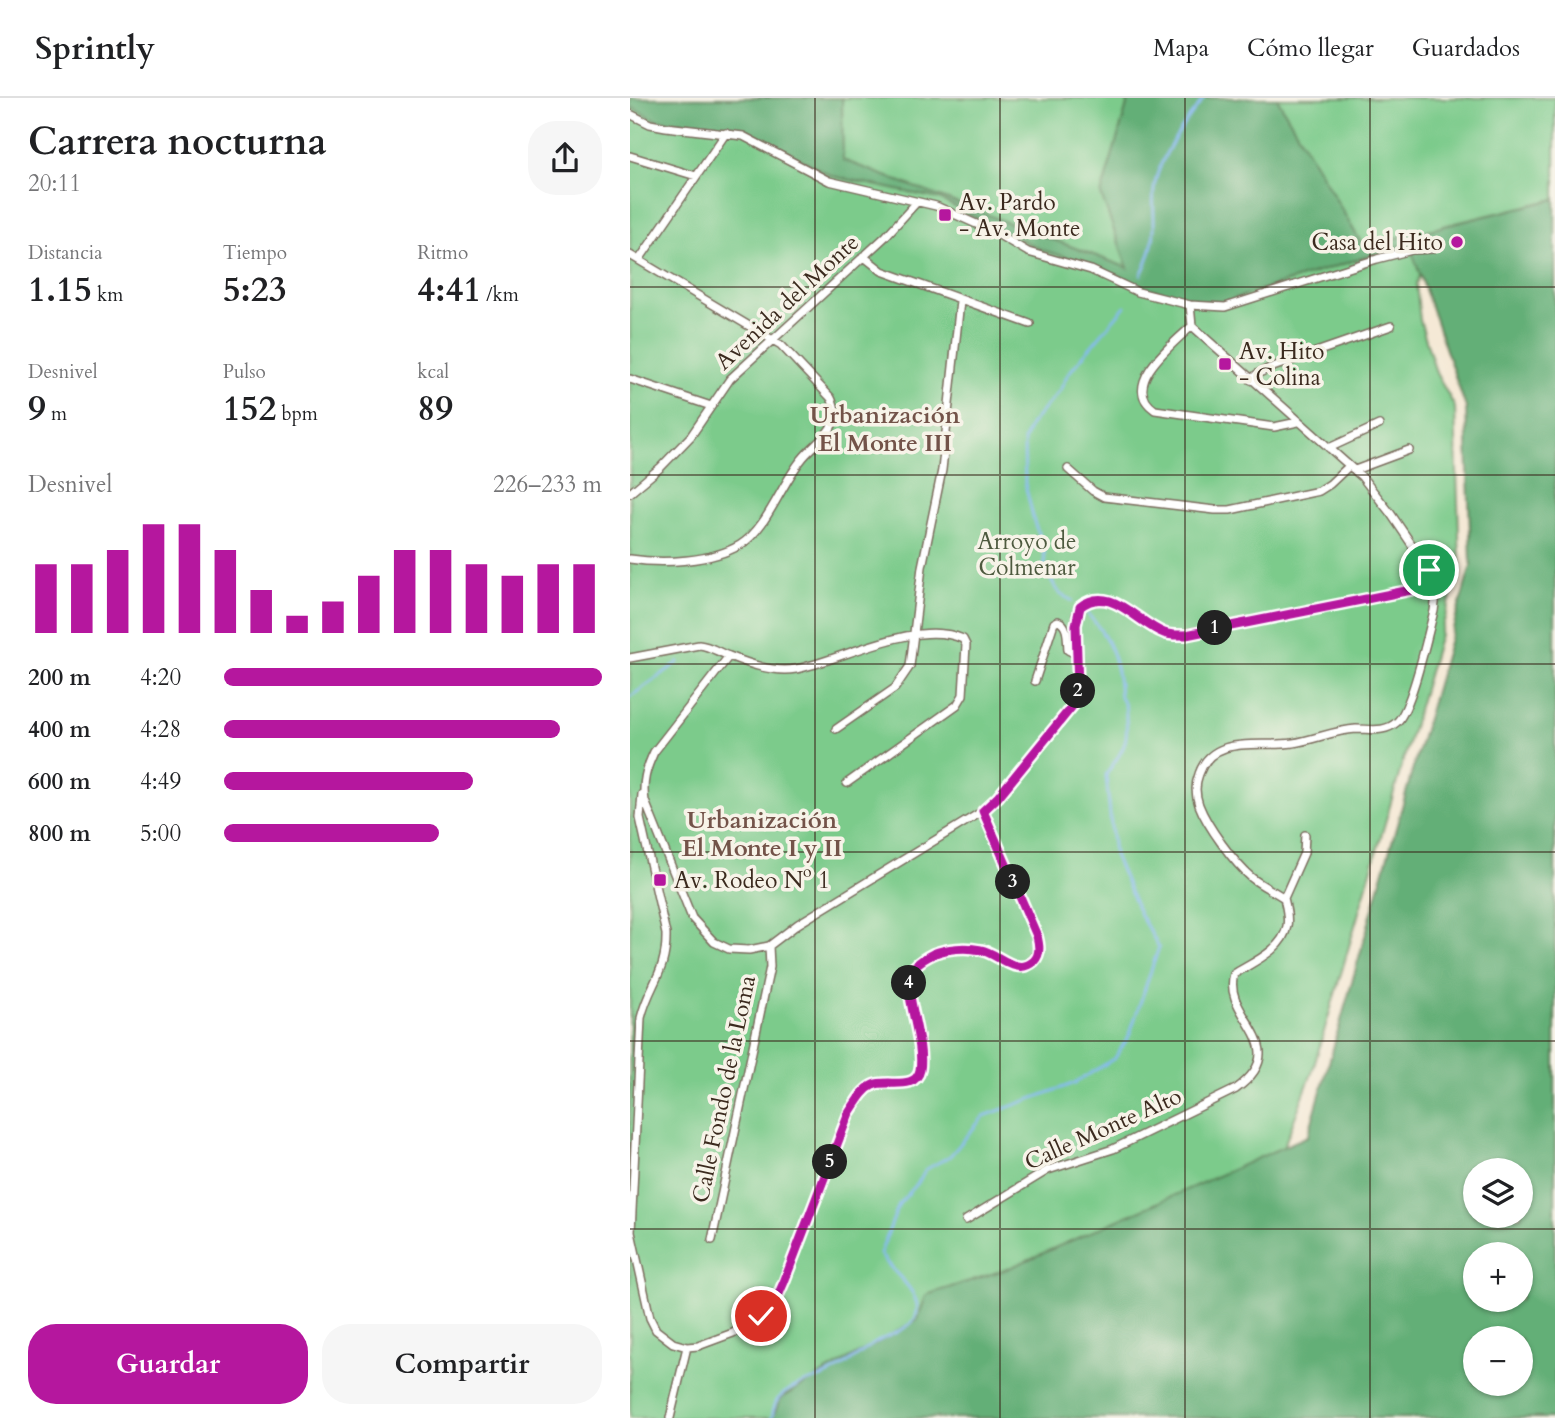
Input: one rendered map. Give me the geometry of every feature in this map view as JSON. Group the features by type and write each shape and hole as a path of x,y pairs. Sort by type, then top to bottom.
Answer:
{"street":[{"path":"630,114 650,124 726,132 757,141 829,181 950,211 1043,257 1078,265 1139,292 1190,306 1224,307 1377,259 1412,250 1432,249"},
{"path":"639,260 726,132"},
{"path":"630,156 696,176"},
{"name":"Avenida del Monte","path":"630,493 662,467 691,436 730,379 918,202"},
{"path":"630,255 781,345 831,398 835,406 832,426 801,459 754,534 740,545 724,552 687,560 668,562 630,559"},
{"path":"863,256 882,271 1030,324"},
{"path":"836,729 895,688 910,666 922,567 942,470 960,301"},
{"path":"1190,306 1192,327 1371,487 1429,570 1436,591 1434,611 1407,705 1395,723 1387,728 1354,729 1292,744 1233,745 1219,749 1207,759 1200,770 1196,799 1202,814 1252,878 1284,898"},
{"path":"1251,380 1256,374 1270,368 1391,326"},
{"path":"1192,327 1163,354 1146,376 1142,387 1145,403 1155,410 1167,413 1274,427 1298,422"},
{"path":"630,379 711,405"},
{"path":"1329,448 1379,425"},
{"path":"1068,469 1104,497 1230,510 1319,491 1352,468 1409,450"},
{"path":"1424,586 1430,578 1429,570"},
{"path":"643,790 682,896 692,918 702,931 714,942 729,949 749,950 769,946 808,918 983,811 998,797 1074,704 1078,688 1076,615 1080,607 1090,601 1115,602 1161,632 1178,635 1424,586 1436,591"},
{"path":"1035,681 1054,623 1058,621 1065,627 1069,650 1078,655"},
{"path":"630,658 699,645 772,670 796,669 896,638 949,634 965,641 963,695 957,705 847,783"},
{"path":"729,656 654,752 646,769 640,802 642,829 666,934 667,952 662,971 647,998 641,1018 631,1232 650,1318 664,1338 687,1347 711,1342 733,1333 770,1308 784,1282 849,1113 864,1091 873,1085 909,1082 916,1079 920,1071 919,1039 909,984 910,974 915,967 933,954 968,948 984,950 1013,966 1023,967 1037,957 1037,936 983,811"},
{"path":"642,829 643,822 651,816"},
{"name":"Calle Monte Alto","path":"966,1220 1048,1170 1113,1149 1236,1089 1249,1079 1260,1052 1250,1023 1233,997 1231,985 1234,974 1276,947 1285,936 1288,923 1284,898 1304,853 1305,835"},
{"name":"Calle Fondo de la Loma","path":"712,1240 770,967 769,946"},
{"path":"670,1418 687,1347"}],"green space":[{"name":"Arroyo de Colmenar","path":"630,98 1555,98 1555,199 1443,226 1416,284 1420,320 1436,373 1455,407 1460,566 1312,1073 1260,1209 1037,1418 630,1418"},
{"path":"630,98 842,98 843,160 1128,268 1101,195 1129,98 1277,98 1363,246 1555,199 1555,1418 772,1418 781,1398 918,1319 926,1295 1007,1269 1308,1136 1471,565 1466,408 1409,243 1224,302 1196,301 1144,287 1094,265 1042,250 939,199 832,176 745,129 657,120 630,107"}],"waterway":[{"path":"1141,275 1152,242 1154,193 1158,171 1175,138 1204,98"},
{"path":"1073,601 1060,594 1045,570 1044,545 1035,525 1025,484 1024,441 1030,425 1060,390 1068,374 1125,306"},
{"path":"772,1418 776,1402 784,1394 839,1369 872,1345 906,1327 915,1318 917,1305 912,1291 880,1254 899,1204 918,1183 925,1170 950,1156 984,1116 1075,1083 1115,1058 1129,1036 1159,947 1140,915 1114,855 1106,775 1125,742 1126,709 1120,697 1117,672 1107,641 1086,612"},
{"path":"630,697 679,662"}],"place":[{"name":"Av. Pardo - Av. Monte","path":"945,215"},
{"name":"Casa del Hito","path":"1457,242"},
{"name":"Av. Hito - Colina","path":"1225,364"},
{"name":"Av. Rodeo Nº 1","path":"660,880"}],"district":[{"name":"Urbanización El Monte III","path":"885,429"},
{"name":"Urbanización El Monte I y II","path":"762,834"}],"route":[{"path":"761,1316 777,1298 784,1282 849,1113 864,1091 873,1085 909,1082 916,1079 920,1071 919,1039 909,984 910,974 915,967 933,954 968,948 984,950 1013,966 1023,967 1037,957 1037,936 983,811 998,797 1074,704 1078,688 1076,615 1080,607 1090,601 1115,602 1161,632 1186,635 1421,588 1430,578 1429,570"}]}
